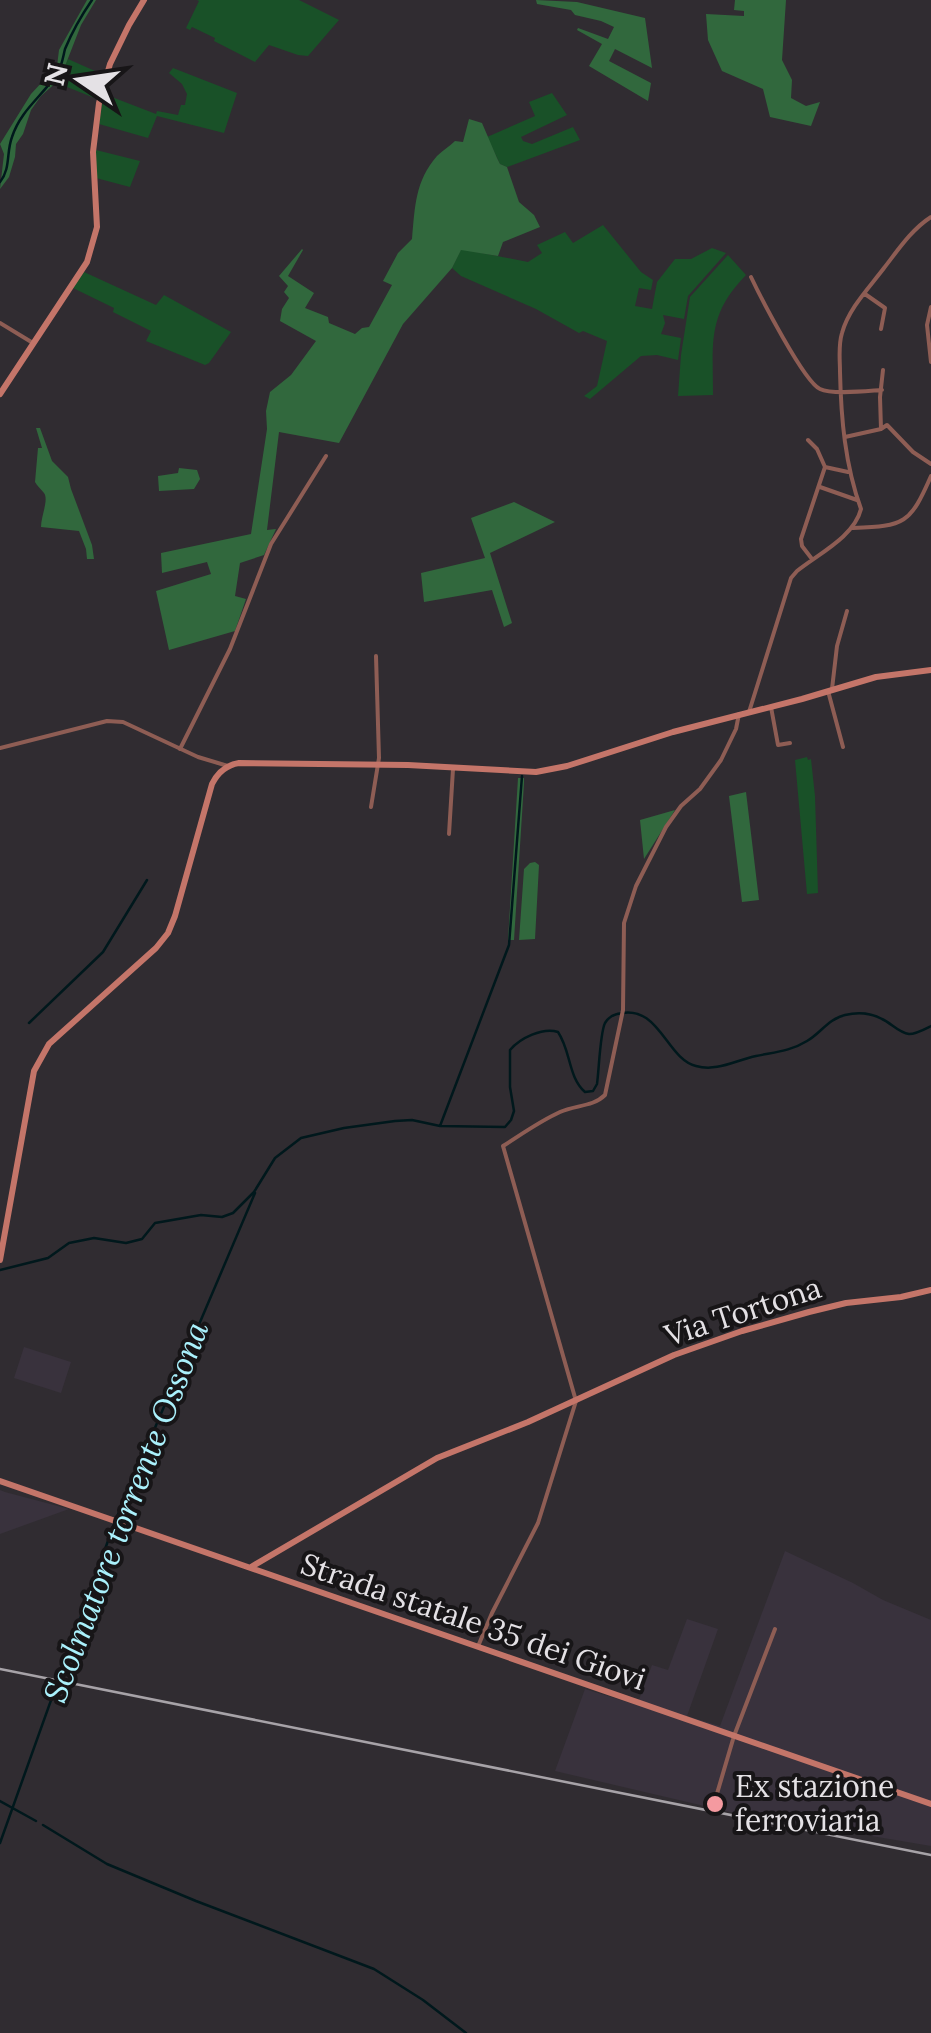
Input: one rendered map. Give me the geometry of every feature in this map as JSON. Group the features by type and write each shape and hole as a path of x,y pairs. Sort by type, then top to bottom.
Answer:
{"main road":[{"path":"0,394 87,262 96,227 93,152 98,103 110,64 144,0"},
{"path":"0,1260 34,1071 40,1057 168,933 212,784 228,766 378,764 518,772 550,770 876,676 931,670"},
{"name":"Via Tortona","path":"250,1568 436,1458 576,1401 674,1355 742,1330 846,1303 931,1290"},
{"name":"Strada statale 35 dei Giovi","path":"0,1481 931,1804"}],"street":[{"path":"749,712 790,580 853,528 861,509 848,472 840,391 841,336 865,294 916,229 931,216"},
{"path":"751,277 778,330 814,385 822,390 882,390"},
{"path":"865,294 884,308 880,329"},
{"path":"931,307 927,334 931,362"},
{"path":"0,322 33,343"},
{"path":"882,429 883,370"},
{"path":"845,436 887,426 931,464"},
{"path":"808,440 817,448 826,467 801,539 812,559"},
{"path":"180,749 212,688 271,544 326,456"},
{"path":"826,467 848,472"},
{"path":"853,528 891,525 910,516 931,476"},
{"path":"820,487 857,500"},
{"path":"843,747 830,690 847,611"},
{"path":"371,807 378,764 376,656"},
{"path":"771,707 778,745 790,742"},
{"path":"478,1647 538,1523 576,1401 503,1146 566,1109 600,1100 605,1095 623,1010 624,923 636,886 680,806 700,789 721,760 739,714"},
{"path":"0,748 107,721 123,722 198,757 228,766"},
{"path":"449,834 453,767"},
{"path":"716,1797 774,1629"}],"shaded area":[{"path":"24,1347 71,1362 61,1393 14,1378"},
{"path":"0,1490 5,1492 69,1509 0,1534"},
{"path":"785,1551 931,1620 931,1846 730,1812 555,1771 585,1689 637,1705 652,1665 668,1670 687,1619 718,1629 687,1716 720,1726"}],"green space":[{"path":"87,0 96,0 81,25 60,79 31,110 16,144 9,177 0,189 4,154 0,144 31,94 57,66 59,50"},
{"path":"197,0 299,0 339,20 308,56 269,45 255,62 214,41 215,38 186,28"},
{"path":"536,0 577,2 645,18 652,68 615,49 609,61 651,83 648,101 589,66 602,44 578,28 608,39 614,27 575,15 571,10 537,4"},
{"path":"735,0 786,0 782,60 792,80 791,98 806,106 820,102 811,126 770,117 763,89 722,71 708,40 706,14 744,16 744,11 734,10"},
{"path":"68,59 104,75 97,99 57,83"},
{"path":"173,68 237,93 224,133 157,116 148,138 99,124 104,94 156,114 157,111 178,115 187,94 169,73"},
{"path":"552,93 567,115 521,137 523,141 532,144 573,127 580,140 507,167 500,164 487,137 535,116 529,102"},
{"path":"469,119 482,123 500,164 507,167 519,202 534,215 540,227 503,242 498,256 461,250 452,268 403,324 339,443 279,432 267,530 276,529 264,555 240,563 235,596 246,599 235,631 169,650 156,591 211,574 207,562 162,573 161,553 251,534 270,392 291,375 316,341 280,321 289,298 284,292 288,286 279,276 302,249 288,276 314,293 305,308 355,334 369,327 392,285 383,281 398,253 412,239 417,195 424,175 439,154 455,141 463,142"},
{"path":"96,150 140,161 130,187 96,178"},
{"path":"603,225 641,272 653,280 651,290 639,288 635,306 652,309 657,282 675,259 691,259 712,248 726,253 688,296 684,319 663,315 661,334 681,338 678,360 641,356 590,399 584,396 597,386 607,341 583,331 579,333 461,276 452,268 461,249 528,262 542,253 537,245 565,232 573,243"},
{"path":"728,255 746,275 733,289 718,317 713,344 713,395 678,396 690,297"},
{"path":"84,272 156,305 164,295 231,332 205,365 146,341 151,331 73,288"},
{"path":"36,428 40,428 52,461 68,477 94,559 87,559 79,531 41,527 46,500 35,482 38,448 42,448"},
{"path":"179,468 197,470 200,479 194,489 159,491 158,476 178,473"},
{"path":"514,502 555,522 490,553 512,623 504,627 492,590 424,602 421,573 485,558 471,518"},
{"path":"811,759 815,796 818,893 807,894 795,760"},
{"path":"518,778 524,778 524,783 514,940 508,940"},
{"path":"746,792 759,900 742,902 729,796"},
{"path":"675,810 644,859 640,820"},
{"path":"535,862 539,865 535,939 519,940 524,869"}],"waterway":[{"path":"0,182 16,127 58,72 71,36 92,0"},
{"path":"440,1126 509,945 522,776"},
{"path":"29,1023 103,952 147,880"},
{"path":"0,1270 48,1258 69,1243 94,1238 126,1243 142,1239 155,1223 233,1213 254,1192 275,1158 301,1138 412,1120 440,1126 505,1127 514,1111 510,1050 539,1032 558,1032 575,1079 585,1092 593,1091 597,1084 603,1028 617,1014 643,1016 686,1061 704,1067 719,1067 795,1047 834,1020 850,1014 873,1015 909,1034 931,1026"},
{"name":"Scolmatore torrente Ossona","path":"117,1517 255,1193"},
{"name":"Scolmatore torrente Ossona","path":"0,1843 114,1524"},
{"path":"0,1801 36,1821"},
{"path":"43,1825 107,1864 374,1969 466,2033"}],"railway":[{"path":"0,1669 931,1855"}],"place":[{"name":"Ex stazione ferroviaria","path":"715,1804"}]}
